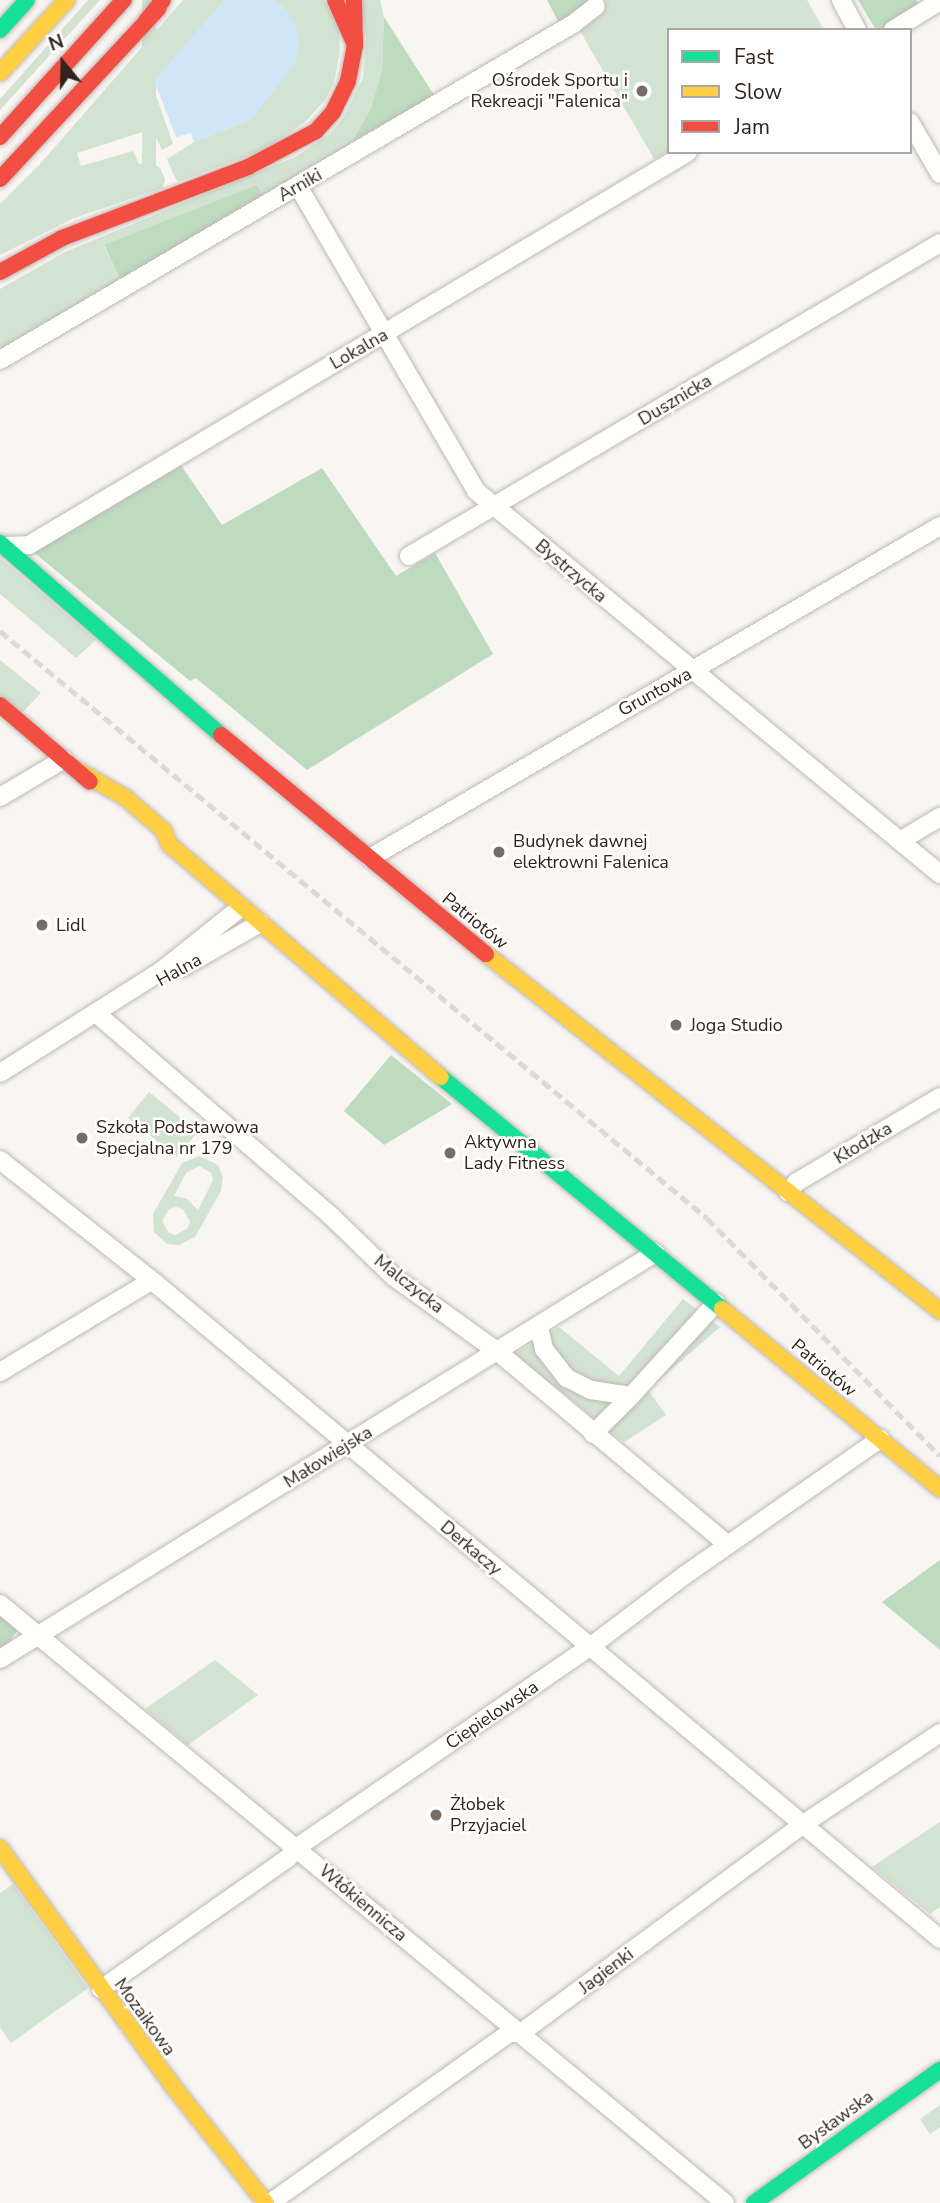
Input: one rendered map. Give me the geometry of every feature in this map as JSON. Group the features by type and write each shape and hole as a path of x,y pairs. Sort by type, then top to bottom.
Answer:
{"main road":[{"path":"0,30 27,0"},
{"path":"0,73 66,0"},
{"path":"0,137 124,0"},
{"path":"0,179 165,0"},
{"path":"335,0 355,45"},
{"path":"0,274 62,238 248,167 316,131 333,112 348,81 355,45 354,0"},
{"name":"Patriotów","path":"2,545 163,688 622,1065 940,1311"},
{"name":"Patriotów","path":"0,705 79,771 126,798 164,831 169,844 241,907 940,1489"},
{"name":"Mozaikowa","path":"0,1848 172,2085 268,2203"},
{"name":"Bysławska","path":"754,2203 940,2070"}],"street":[{"path":"841,0 857,28"},
{"path":"895,28 940,1"},
{"name":"Arniki","path":"0,360 573,24 596,6"},
{"path":"912,125 940,174"},
{"name":"Lokalna","path":"2,545 29,545 685,154"},
{"name":"Bystrzycka","path":"298,186 476,491 940,874"},
{"name":"Dusznicka","path":"409,556 940,243"},
{"name":"Gruntowa","path":"370,858 940,526"},
{"path":"29,545 34,572"},
{"path":"0,797 64,759"},
{"path":"900,841 940,817"},
{"name":"Halna","path":"97,1014 192,949 241,907"},
{"name":"Halna","path":"0,1073 97,1014 260,923"},
{"name":"Malczycka","path":"97,1014 331,1216 394,1277 498,1352 728,1545"},
{"name":"Kłodzka","path":"788,1192 797,1182 940,1097"},
{"name":"Derkaczy","path":"0,1160 349,1445 940,1939"},
{"name":"Małowiejska","path":"0,1659 655,1254"},
{"path":"0,1371 151,1281"},
{"path":"593,1434 716,1303"},
{"path":"539,1327 544,1349 567,1378 591,1390 631,1396"},
{"name":"Ciepielowska","path":"101,1989 288,1858 296,1848 590,1647 728,1545 880,1439"},
{"name":"Włókiennicza","path":"0,1604 725,2203"},
{"name":"Jagienki","path":"268,2203 509,2033 522,2033 802,1825 940,1733"}],"green space":[{"path":"88,0 100,0 0,110 0,99"},
{"path":"142,0 156,0 156,191 142,191"},
{"path":"183,0 225,0 152,84 173,144 162,150 152,129 77,153 81,166 133,151 139,164 152,163 160,168 165,179 163,188 74,218 0,255 0,204 40,164"},
{"path":"273,0 325,0 339,32 340,50 334,83 326,99 305,122 274,143 255,153 180,181 176,180 167,159 194,142 252,119 288,12"},
{"path":"362,0 380,0 384,17 382,70 371,108 352,142 355,146 264,199 257,186 104,246 122,283 0,352 0,289 65,252 295,157 330,134 343,118 363,78 366,42"},
{"path":"547,0 599,0 559,23"},
{"name":"Ośrodek Sportu i Rekreacji \"Falenica\"","path":"599,0 807,0 823,28 667,28 667,152 654,159 580,31 594,13"},
{"path":"858,0 916,0 920,7 885,28 875,28"},
{"path":"384,17 434,95 352,142 371,108 382,70"},
{"path":"257,185 264,199 122,283 104,245"},
{"path":"180,464 222,525 322,468 396,576 435,553 493,654 307,770 196,678 190,681 31,550"},
{"path":"0,558 96,640 76,658 0,594"},
{"path":"0,660 41,693 22,713 0,695"},
{"path":"391,1055 452,1104 384,1145 344,1111"},
{"path":"149,1092 198,1132 177,1157 128,1118"},
{"path":"200,1156 218,1165 223,1177 221,1191 195,1237 179,1245 167,1244 154,1232 153,1214 182,1163","holes":["199,1166 211,1173 213,1180 198,1210 187,1199 174,1196 186,1173","169,1209 183,1209 190,1221 188,1228 176,1235 169,1233 162,1221"]},
{"path":"683,1299 720,1327 648,1390 666,1415 624,1442 514,1354 559,1327 619,1376"},
{"path":"940,1560 940,1650 882,1602"},
{"path":"0,1614 18,1629 6,1648 0,1651"},
{"path":"215,1660 258,1695 188,1745 145,1709"},
{"path":"940,1822 940,1907 930,1914 872,1867"},
{"path":"13,1884 88,1988 11,2043 0,2027 0,1893"},
{"path":"940,2105 940,2127 930,2134 920,2119"}],"water":[{"path":"225,0 273,0 288,12 296,26 299,48 295,63 252,119 194,142 191,133 176,137 154,80"}],"railway":[{"path":"0,631 707,1218 940,1456"}],"traffic: fast":[{"path":"0,30 27,0"},
{"path":"0,543 221,735"},
{"path":"441,1077 722,1309"},
{"path":"754,2203 940,2070"}],"traffic: slow":[{"path":"0,73 67,0"},
{"path":"79,771 126,798 164,831 169,844 441,1077"},
{"path":"486,954 940,1311"},
{"path":"722,1309 940,1489"},
{"path":"0,1848 172,2085 266,2203"}],"traffic: jam":[{"path":"0,137 124,0"},
{"path":"146,21 163,0"},
{"path":"0,272 62,238 248,167 316,131 333,112 348,81 355,45 335,0"},
{"path":"354,0 355,45"},
{"path":"0,179 159,8"},
{"path":"0,705 90,782"},
{"path":"221,735 486,954"}],"place":[{"name":"Ośrodek Sportu i Rekreacji \"Falenica\"","path":"642,91"},
{"name":"Budynek dawnej elektrowni Falenica","path":"499,852"},
{"name":"Lidl","path":"42,925"},
{"name":"Joga Studio","path":"676,1025"},
{"name":"Szkoła Podstawowa Specjalna nr 179","path":"82,1138"},
{"name":"Aktywna Lady Fitness","path":"450,1153"},
{"name":"Żłobek Przyjaciel","path":"436,1815"}]}
